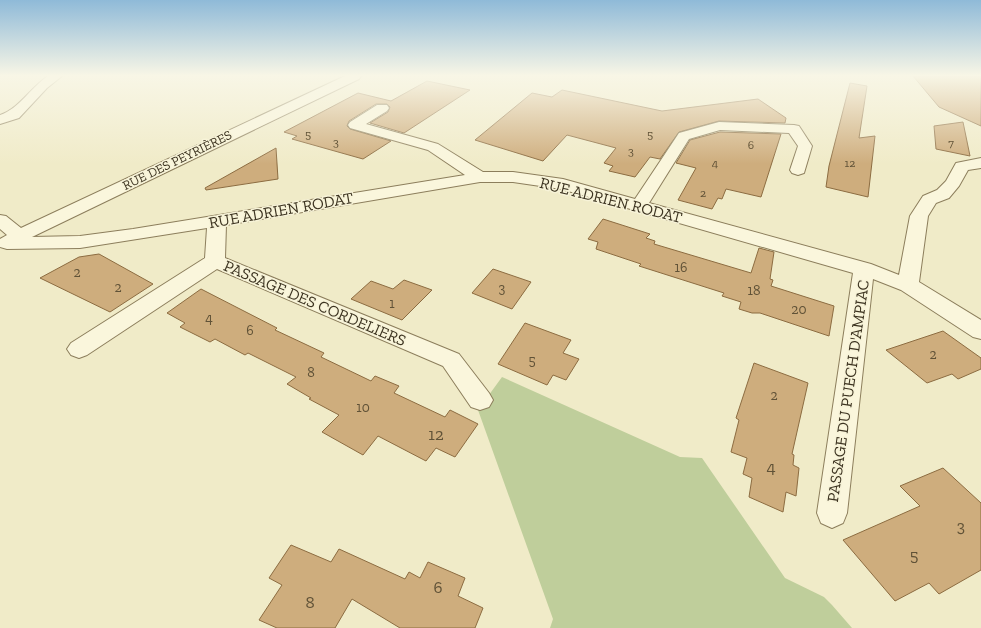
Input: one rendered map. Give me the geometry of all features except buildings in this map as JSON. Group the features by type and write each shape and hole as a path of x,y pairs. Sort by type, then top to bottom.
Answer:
{"street":[{"path":"0,120 14,115 23,105"},
{"name":"RUE DES PEYRIÈRES","path":"9,242 63,214 293,105"},
{"path":"382,108 355,125 433,147 480,177"},
{"path":"639,205 684,136 719,126 794,129 805,146 798,170"},
{"path":"908,285 919,216 929,200 942,194 953,183 962,166 981,163"},
{"name":"RUE ADRIEN RODAT","path":"9,242 80,242 133,235 480,177 513,177 562,184 864,269 908,285 981,331"},
{"path":"63,214 80,242"},
{"path":"0,220 9,242"},
{"name":"PASSAGE DES CORDELIERS","path":"217,221 215,261 451,360 480,400"},
{"path":"79,349 215,261"},
{"name":"PASSAGE DU PUECH D'AMPIAC","path":"832,513 864,269"}],"green space":[{"path":"502,377 680,457 702,458 785,578 824,597 852,628 550,628 553,619 478,410"}]}
